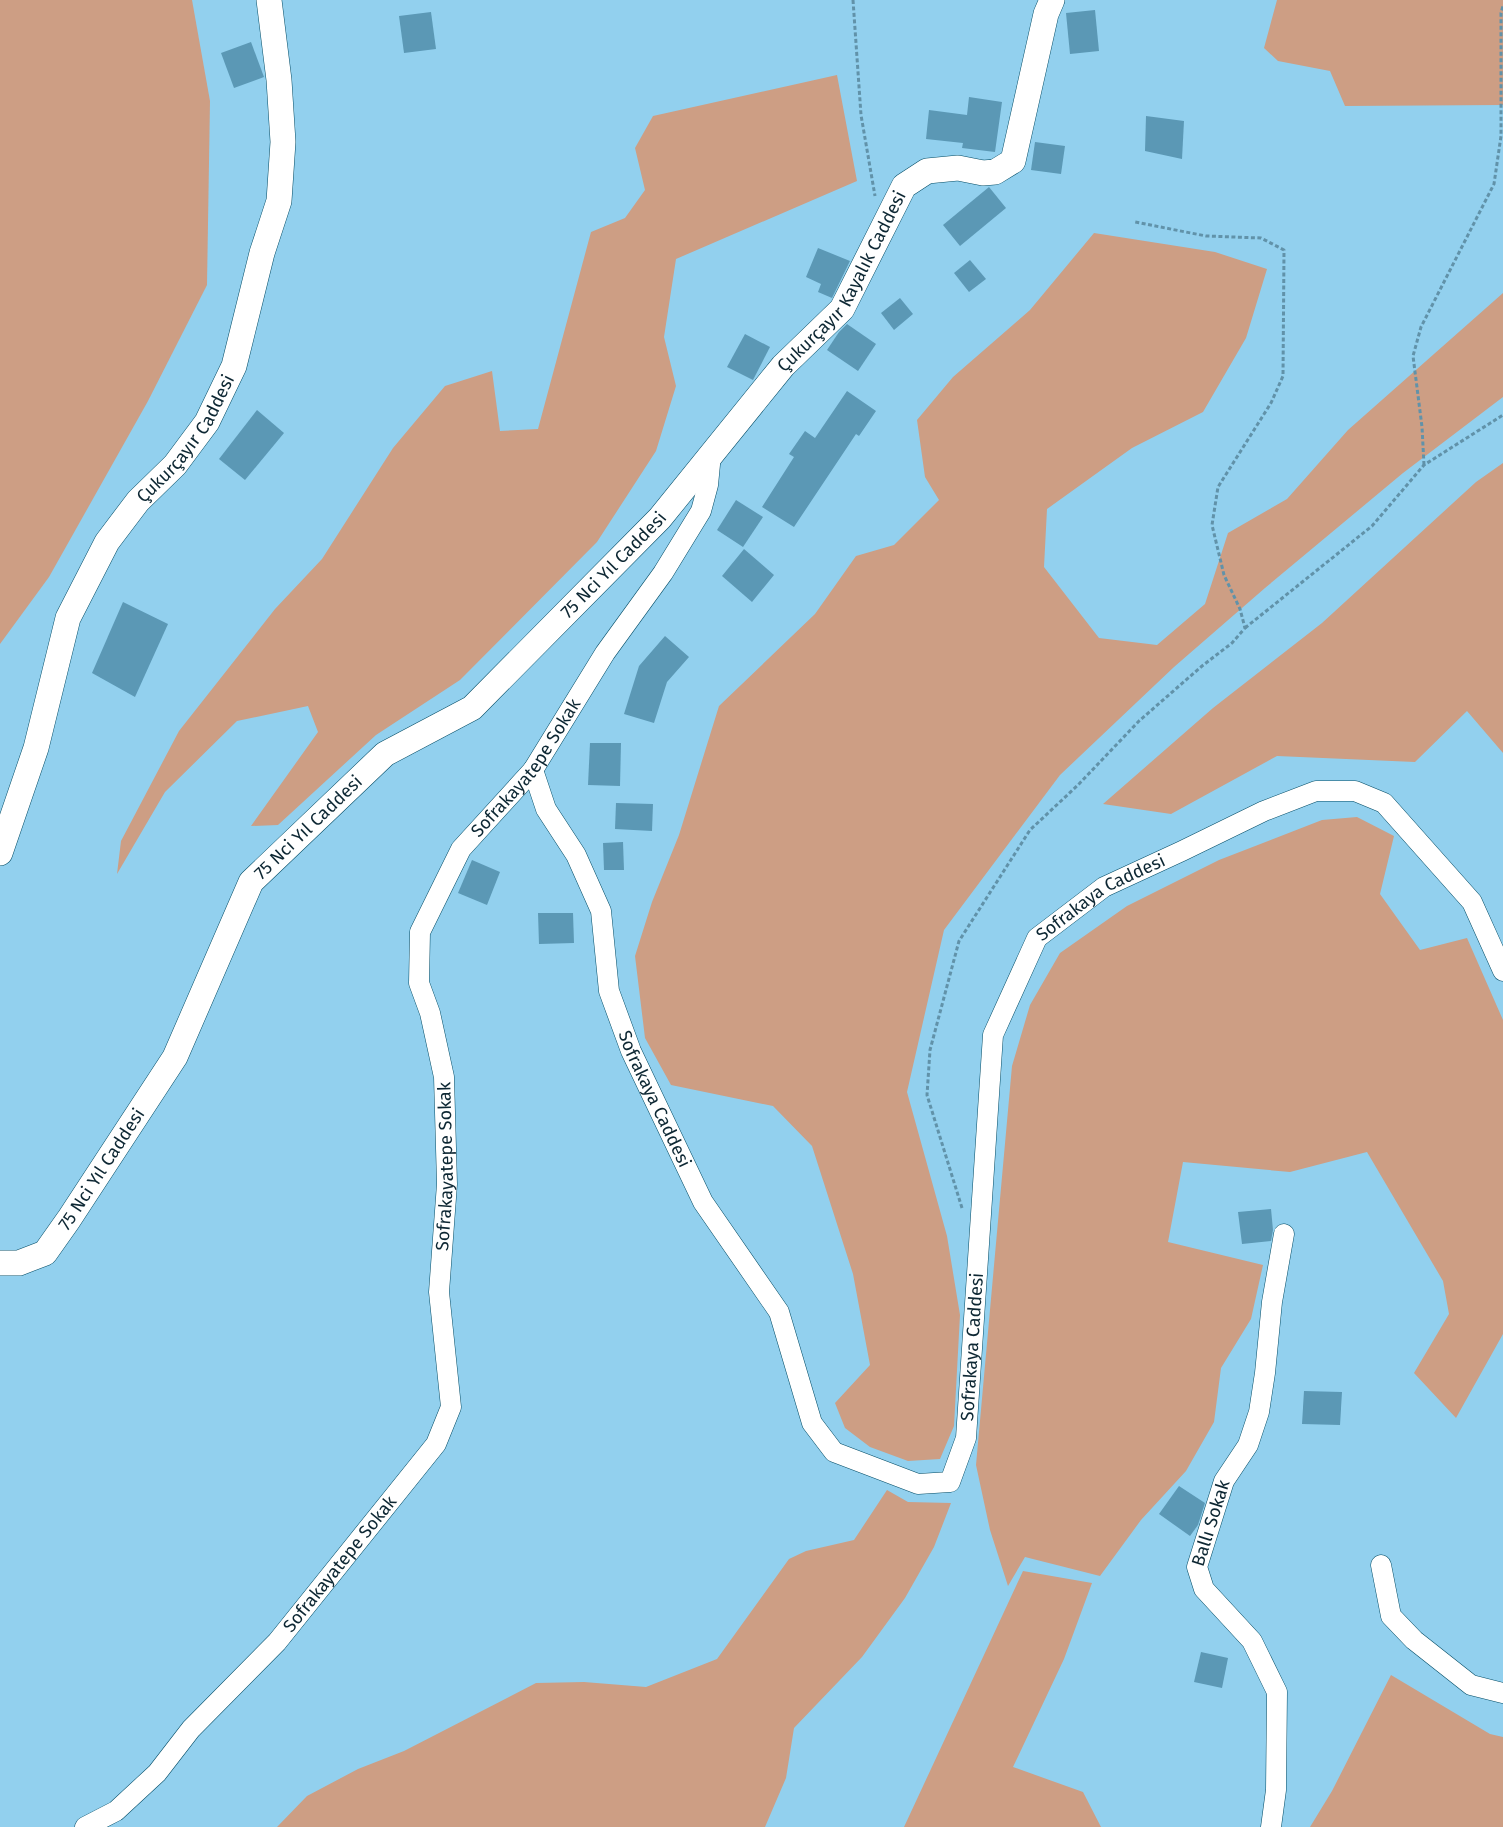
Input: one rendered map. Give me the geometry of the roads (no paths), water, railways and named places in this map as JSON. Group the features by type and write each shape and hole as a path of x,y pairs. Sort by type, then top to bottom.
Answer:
{"street":[{"name":"Çukurçayır Caddesi","path":"0,853 36,748 68,618 107,542 138,501 175,466 207,422 234,366 262,253 279,201 283,142 279,80 269,0"},
{"name":"Çukurçayır Kayalık Caddesi","path":"711,454 782,366 842,309 904,186 927,171 958,168 983,173 995,172 1013,161 1046,14 1052,0"},
{"name":"Sofrakayatepe Sokak","path":"85,1827 116,1811 157,1773 190,1729 277,1642 436,1444 451,1407 439,1292 448,1184 444,1077 430,1013 419,983 420,932 461,850 533,770 605,653 663,573 700,511 708,485 711,454"},
{"name":"75 Nci Yıl Caddesi","path":"0,1263 19,1263 45,1253 69,1220 175,1057 251,882 385,754 472,708 660,518 711,454"},
{"name":"Sofrakaya Caddesi","path":"533,770 546,809 576,855 601,911 609,991 631,1051 703,1202 779,1312 812,1423 834,1452 918,1484 950,1482 966,1438 993,1035 1037,938 1104,886 1264,811 1316,790 1355,791 1384,803 1472,902 1503,971"},
{"name":"Ballı Sokak","path":"1271,1827 1276,1790 1277,1692 1252,1641 1204,1590 1197,1567 1224,1481 1248,1446 1259,1412 1272,1302 1284,1234"},
{"path":"1381,1565 1391,1616 1414,1640 1471,1686 1503,1693"}]}
